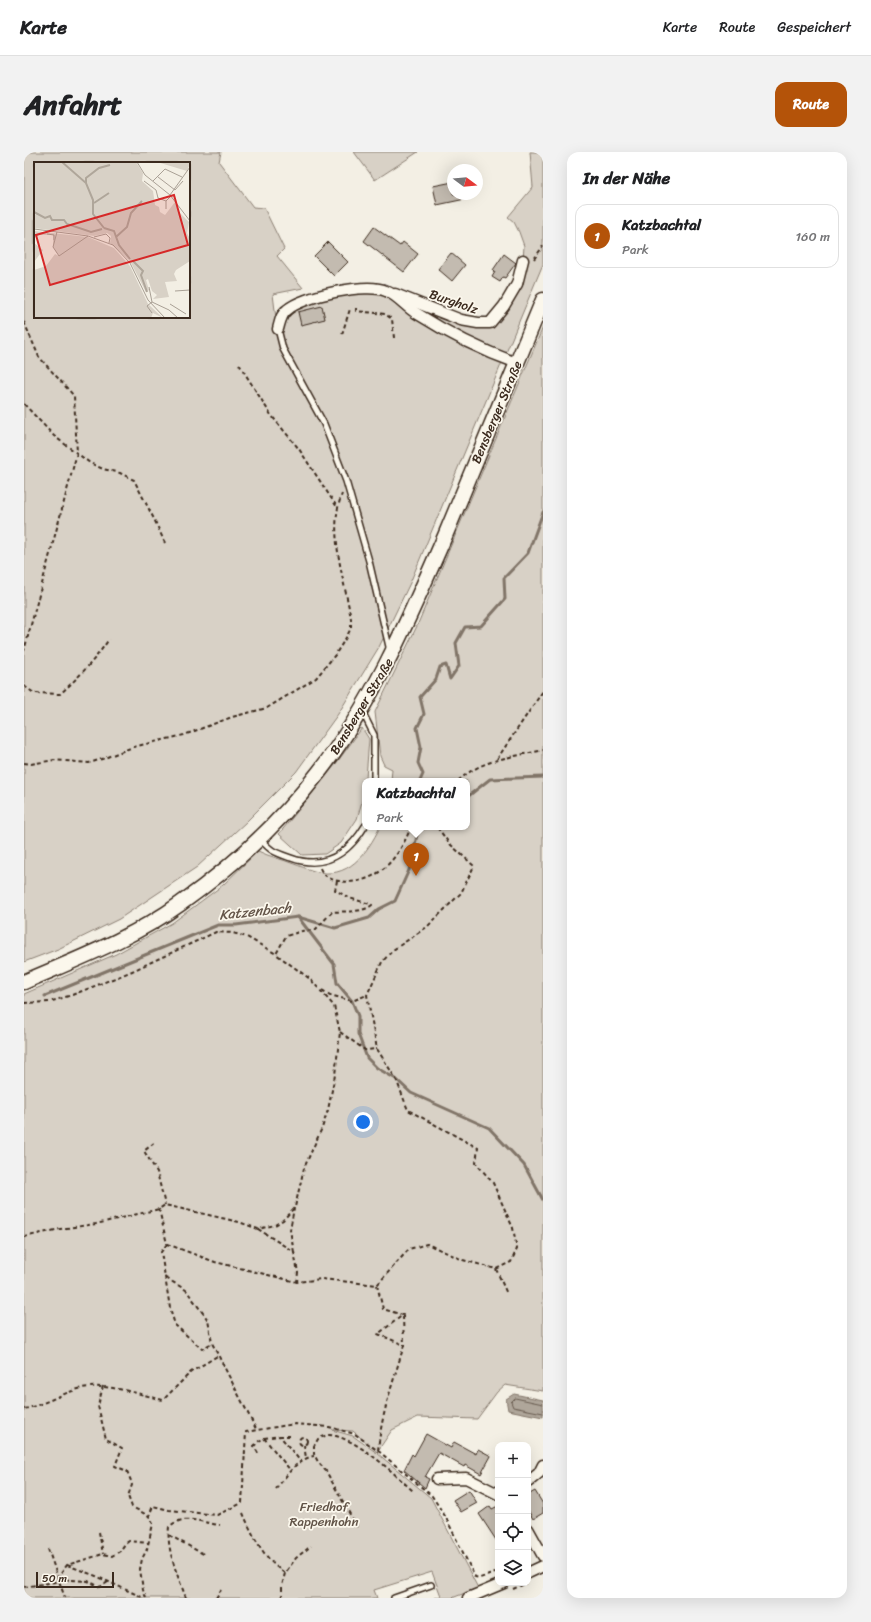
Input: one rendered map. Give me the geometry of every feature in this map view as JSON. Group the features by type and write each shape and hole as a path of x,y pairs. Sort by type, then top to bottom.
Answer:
{"main road":[{"name":"Bensberger Straße","path":"24,982 101,949 179,905 229,866 260,838 304,791 318,773 361,710 391,656 419,596 543,300"}],"street":[{"name":"Burgholz","path":"278,329 281,318 286,310 301,301 332,293 378,288 434,308 461,320 478,323 490,323 504,306 517,284 523,260"},
{"name":"Burgholz","path":"387,291 417,314 490,354 517,363"},
{"path":"531,1480 539,1473 543,1465"},
{"path":"437,1479 466,1478 495,1492"},
{"path":"531,1534 543,1556"},
{"path":"531,1572 543,1566"},
{"path":"468,1598 497,1586"}],"lane":[{"path":"278,329 283,349 324,424 346,481 370,561 391,656"},
{"path":"361,710 374,735 374,778"},
{"path":"260,838 271,851 303,862 317,862 335,857 348,848 362,830"},
{"path":"394,1598 431,1585"}],"path":[{"path":"356,308 356,310 384,314 392,319 394,338"},
{"path":"342,334 350,309"},
{"path":"24,322 39,357 74,396 77,453 24,651"},
{"path":"239,364 271,415 299,449 337,507"},
{"path":"24,404 54,436 90,463 103,469 120,473 134,480 165,543"},
{"path":"24,763 31,764 54,760 89,763 133,747 184,735 232,717 267,708 316,678 335,655 351,628 351,619 340,559 336,521 337,507 346,481"},
{"path":"24,686 34,693 60,694 78,678 98,655 109,639"},
{"path":"497,759 543,691"},
{"path":"462,778 474,768 497,759 543,750"},
{"path":"317,862 321,872 337,881 353,883 369,878 382,871 396,856 409,830"},
{"path":"376,1284 408,1249 427,1244 463,1260 496,1269 511,1262 517,1249 514,1228 493,1183 476,1163 478,1148 408,1110 396,1080 377,1049 367,995 382,962 393,950 427,927 461,893 474,866 449,843 439,830"},
{"path":"276,954 286,936 302,931 315,930 332,912 364,910 372,906 370,904 349,898 336,890 337,881"},
{"path":"24,1004 49,1002 84,990 130,972 216,932 233,933 247,937 276,954 310,979 320,989 334,1006 340,1032 335,1074 328,1110 322,1128 304,1168 294,1206 290,1230 298,1272 297,1282"},
{"path":"320,989 330,995 352,1001 367,995"},
{"path":"340,1032 365,1050 377,1049"},
{"path":"154,1143 144,1151 157,1172 165,1205"},
{"path":"24,1237 60,1229 96,1224 159,1209 165,1205 238,1222 258,1229 294,1252"},
{"path":"258,1229 279,1223 294,1206"},
{"path":"159,1209 167,1244"},
{"path":"167,1244 215,1262 297,1282 322,1279 376,1284"},
{"path":"167,1244 160,1252 166,1278 170,1308 175,1325 202,1349 212,1343"},
{"path":"496,1269 507,1294"},
{"path":"166,1278 186,1290 208,1320 212,1343 256,1430"},
{"path":"376,1284 383,1309 403,1315"},
{"path":"403,1315 378,1334 404,1345"},
{"path":"378,1451 390,1388 404,1345 403,1315"},
{"path":"24,1408 33,1407 82,1388 103,1386 163,1400 191,1372 219,1355"},
{"path":"103,1386 98,1406 106,1438 122,1448 115,1466 126,1471 131,1480 132,1485 128,1496 132,1507 149,1516 153,1524 148,1549 142,1559 140,1569 145,1598"},
{"path":"149,1516 153,1506 169,1510 218,1515 242,1503 246,1432 295,1424 329,1427 355,1434 432,1496 445,1516 475,1577 480,1578 495,1573"},
{"path":"357,1527 326,1471 314,1456 314,1446 318,1439 329,1435 350,1442 366,1452 414,1492"},
{"path":"280,1436 301,1462"},
{"path":"258,1453 254,1446 259,1440 264,1438 290,1436"},
{"path":"264,1438 291,1471"},
{"path":"304,1445 306,1458"},
{"path":"276,1488 301,1462 306,1458 314,1456"},
{"path":"243,1513 265,1554 278,1568 285,1572"},
{"path":"186,1598 173,1561 168,1535 169,1527 180,1519 220,1525"},
{"path":"99,1532 103,1554"},
{"path":"168,1535 204,1555"},
{"path":"24,1587 55,1582 67,1565 103,1554 112,1556 120,1551 129,1541 148,1543"},
{"path":"282,1598 282,1586 285,1572 296,1558 311,1546"},
{"path":"48,1549 65,1598"},
{"path":"67,1565 145,1598"},
{"path":"58,1579 88,1581 100,1587 108,1582"},
{"path":"216,1598 221,1590"}],"green space":[{"path":"24,152 221,152 219,162 253,207 264,208 284,249 277,256 303,288 273,294 277,327 286,310 361,289 478,323 496,316 523,260 524,246 514,222 508,217 533,187 530,152 543,152 543,264 410,583 379,647 338,714 296,772 246,822 197,867 119,919 58,949 24,962"},
{"path":"354,152 418,152 375,180"},
{"name":"Friedhof Rappenhohn","path":"543,327 543,1391 505,1385 497,1392 477,1419 418,1417 392,1430 377,1452 353,1431 332,1430 353,1436 377,1453 431,1498 478,1588 452,1598 435,1598 441,1596 432,1572 374,1590 377,1598 24,1598 24,994 116,954 172,923 223,885 258,851 314,871 326,873 337,872 355,862 362,855 378,830 470,830 470,778 391,778 392,769 384,765 380,756 375,712 417,626"},
{"path":"362,728 369,739 366,778 362,778 362,802 357,819 341,843 325,854 302,855 279,834 335,765"}],"water":[{"path":"514,1394 543,1400 543,1417 508,1410 506,1399"}],"building":[{"path":"447,183 447,200 461,200 437,205 433,186"},
{"path":"374,227 400,246 403,242 418,254 404,272 364,241"},
{"path":"328,242 348,262 334,276 314,256"},
{"path":"451,253 465,265 452,281 438,269"},
{"path":"504,254 516,263 505,278 503,277 500,282 492,277 495,272 493,270"},
{"path":"322,306 325,319 301,325 298,312"},
{"path":"426,1434 451,1448 454,1442 476,1454 478,1449 491,1456 481,1474 465,1465 464,1467 439,1453 425,1477 429,1479 425,1488 404,1470 412,1454 414,1456"},
{"path":"469,1490 477,1503 461,1512 453,1500"},
{"path":"535,1491 543,1504 543,1513 533,1519 531,1515 531,1493"},
{"path":"490,1506 492,1509 495,1508 495,1538 479,1514"}],"waterway":[{"name":"Katzenbach","path":"421,778 423,774 418,763 421,747 417,728 424,714 420,697 436,679 440,667 446,665 450,679 459,666 456,643 465,627 481,626 505,599 504,578 528,553 543,512"},
{"name":"Katzenbach","path":"470,795 490,779 543,777"},
{"name":"Katzenbach","path":"45,996 218,925 236,925 298,917 335,928 369,918 379,909 395,901 409,870 418,830"},
{"path":"298,917 334,964 337,983 352,1001 358,1016 358,1034 367,1058 377,1068 396,1079 411,1093 489,1128 524,1165 543,1200"}],"place":[{"name":"Katzbachtal","path":"416,876"}]}
